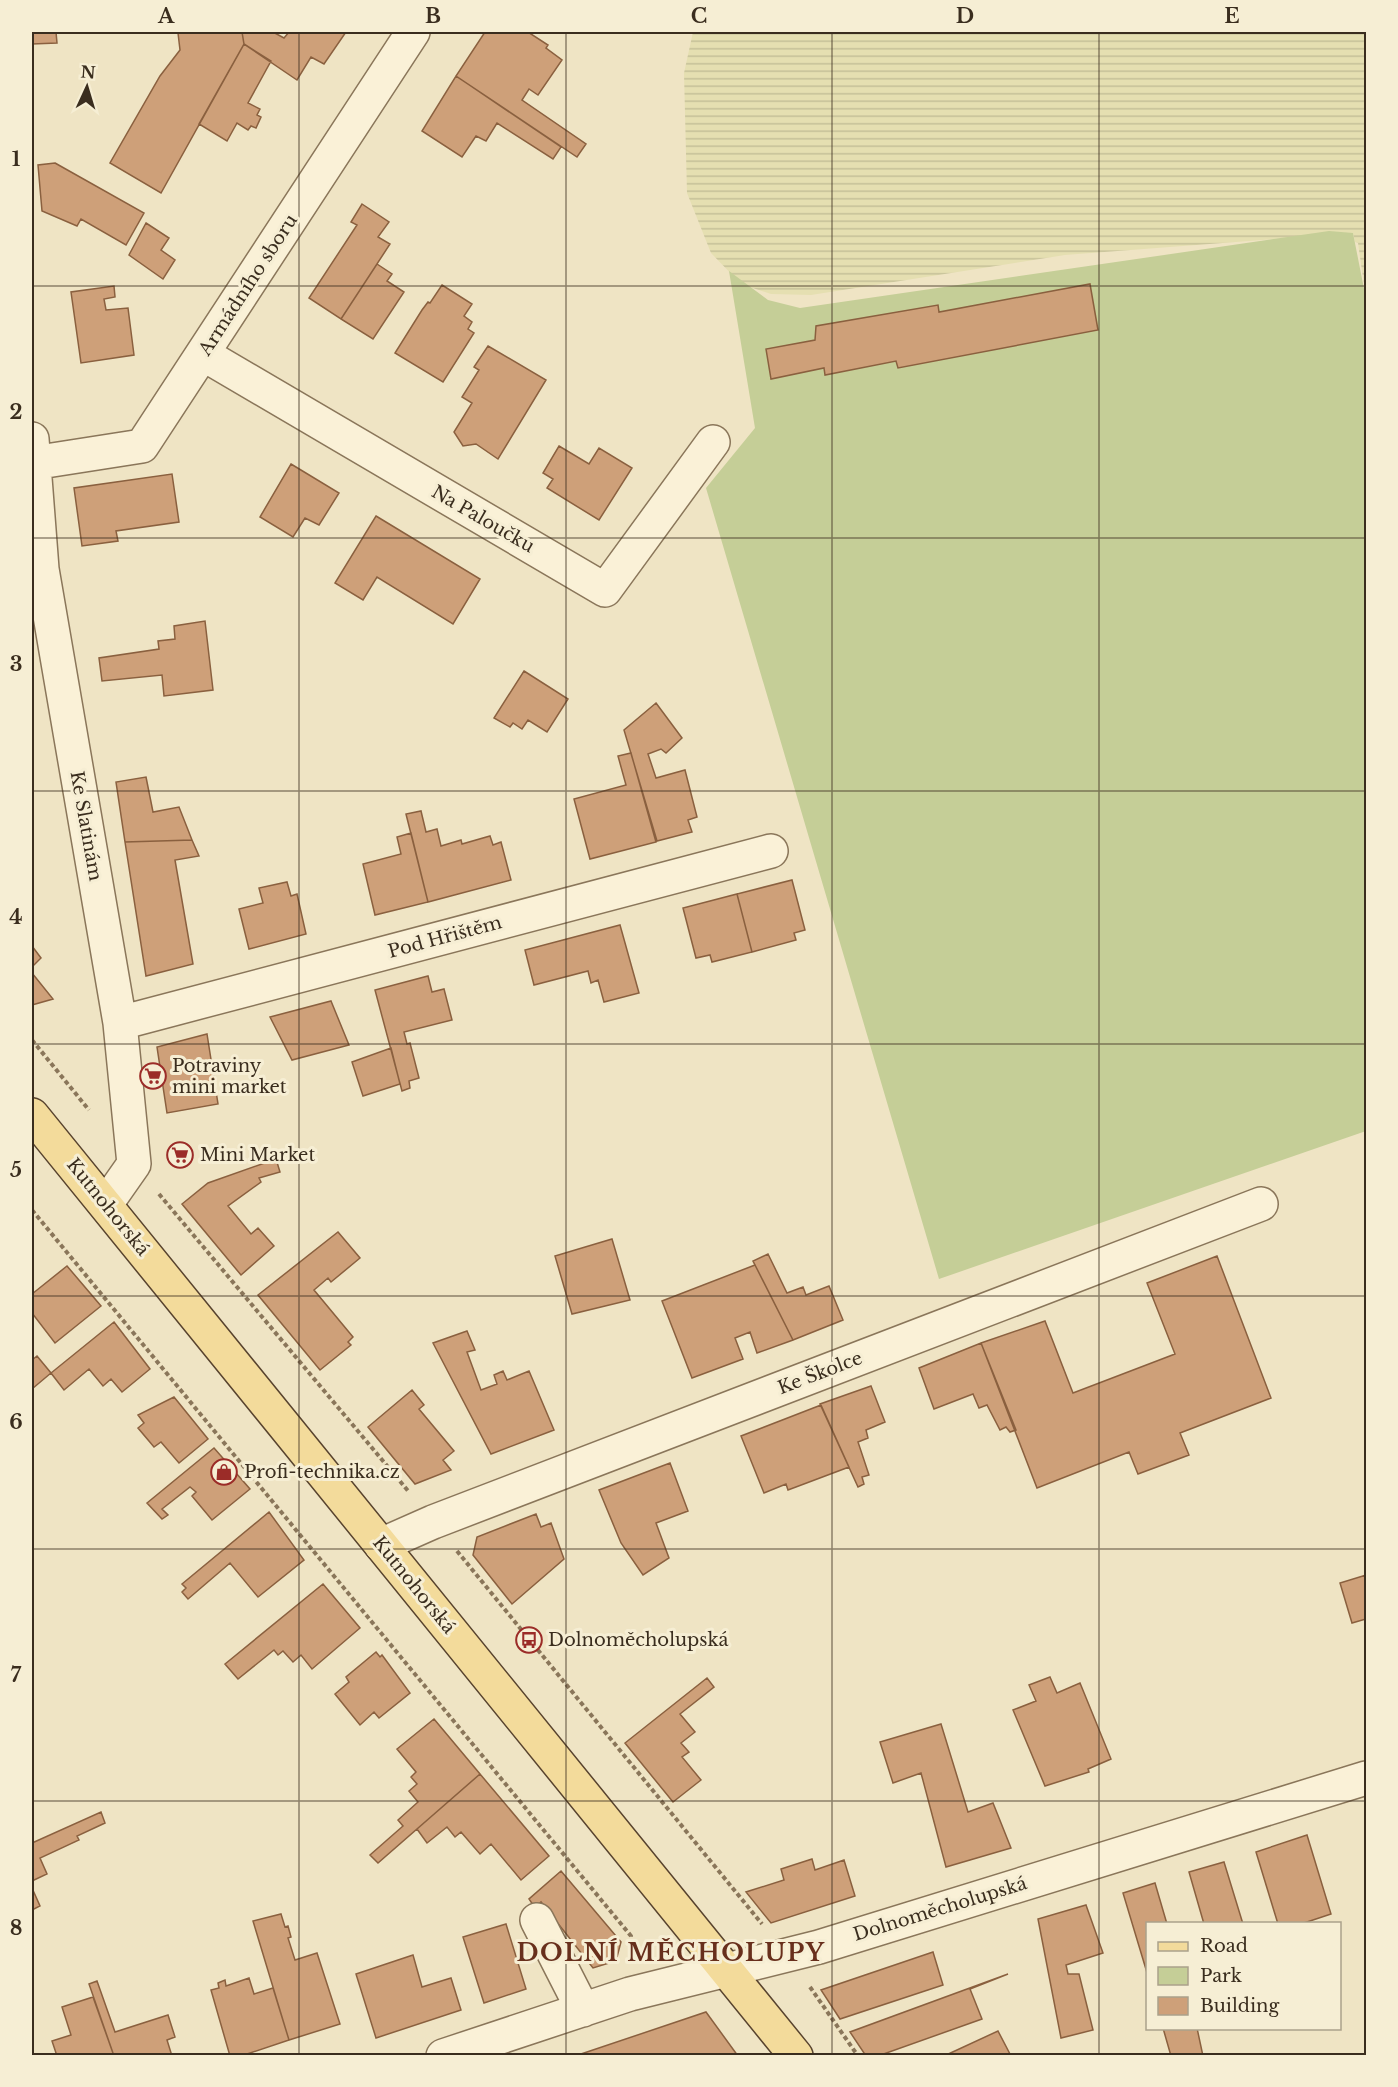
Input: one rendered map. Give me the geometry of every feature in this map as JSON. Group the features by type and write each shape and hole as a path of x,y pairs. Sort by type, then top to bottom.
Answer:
{"main road":[{"name":"Kutnohorská","path":"32,1115 725,1971 796,2055"}],"street":[{"name":"Armádního sboru","path":"32,451 142,446 413,32"},
{"name":"Na Paloučku","path":"204,354 604,590 713,442"},
{"name":"Ke Slatinám","path":"32,451 39,598 120,1023 134,1164"},
{"name":"Pod Hřištěm","path":"120,1023 771,851"},
{"path":"106,1204 134,1164"},
{"name":"Ke Školce","path":"381,1545 433,1522 1261,1204"},
{"name":"Dolnoměcholupská","path":"444,2055 656,1988 788,1955 1366,1778"},
{"path":"537,1920 583,2010"}],"path":[{"path":"32,1040 90,1111"},
{"path":"134,1164 433,1522 788,1955 858,2055"},
{"path":"32,1210 632,1936 630,1954 656,1988"}],"shaded area":[{"path":"693,32 1366,32 1366,298 1358,243 1355,242 1353,233 1065,255 811,295 771,294 741,284 711,253 687,193 684,73"}],"green space":[{"path":"1329,231 1353,233 1366,299 1366,1131 939,1279 706,488 755,428 729,271 768,300 800,308"}],"building":[{"path":"32,32 56,32 57,43 32,44"},
{"path":"242,32 244,44 161,193 110,163 160,76 180,50 178,33"},
{"path":"242,32 273,32 284,38 289,32 346,32 324,64 311,57 297,80 244,44"},
{"path":"485,32 528,32 548,45 546,48 562,60 538,95 529,89 522,100 586,144 577,157 456,76"},
{"path":"244,44 271,61 248,103 260,109 257,115 261,117 256,128 251,126 248,130 237,123 227,141 199,124"},
{"path":"456,76 561,147 553,159 497,123 486,141 476,136 462,157 422,131"},
{"path":"55,163 144,213 126,245 81,219 77,226 42,211 38,165"},
{"path":"362,204 389,222 378,237 390,244 341,319 309,298 357,225 351,222"},
{"path":"146,223 169,238 161,250 175,260 163,279 129,255"},
{"path":"377,264 392,274 387,281 404,292 373,339 341,319"},
{"path":"1090,284 1098,330 898,368 896,361 825,375 824,368 771,379 766,349 815,340 816,326 938,305 939,312"},
{"path":"442,285 472,304 464,316 472,322 468,329 474,333 443,382 395,353 422,310 428,302 430,303"},
{"path":"114,286 115,297 104,299 106,310 128,308 134,355 81,363 71,292"},
{"path":"488,346 546,380 498,459 476,444 463,446 454,432 472,403 462,397 479,370 474,367"},
{"path":"559,446 589,464 599,448 632,468 599,520 547,488 553,479 543,473"},
{"path":"291,464 339,493 319,525 305,518 293,537 260,517"},
{"path":"172,474 179,522 116,531 118,541 82,546 74,488"},
{"path":"376,516 480,579 453,624 377,577 363,600 335,583"},
{"path":"205,621 213,690 164,696 162,675 102,681 99,658 159,649 158,641 175,639 174,626"},
{"path":"524,671 568,699 547,732 528,720 522,729 513,723 510,727 494,718"},
{"path":"656,703 682,738 666,753 661,749 648,754 656,778 685,770 697,817 688,820 692,832 657,841 624,730"},
{"path":"631,753 656,842 590,859 574,799 626,785 618,756"},
{"path":"146,777 153,812 179,807 192,840 125,842 116,782"},
{"path":"421,811 426,832 437,829 441,846 461,840 462,844 490,836 493,845 501,842 511,880 428,902 406,814"},
{"path":"411,833 428,902 375,915 363,864 401,854 397,837"},
{"path":"192,840 199,856 175,860 193,964 146,976 125,842"},
{"path":"792,880 805,930 794,933 796,940 752,952 737,894"},
{"path":"287,882 291,896 297,894 306,934 249,949 239,909 263,903 259,888"},
{"path":"737,894 752,952 712,962 710,955 696,958 683,908"},
{"path":"620,925 639,993 604,1002 598,980 591,983 588,971 534,985 525,950"},
{"path":"32,946 41,958 32,967"},
{"path":"32,973 53,999 32,1005"},
{"path":"428,976 432,992 444,989 452,1020 404,1032 407,1044 410,1043 419,1078 409,1081 410,1088 402,1091 375,990"},
{"path":"331,1001 349,1045 292,1060 270,1017"},
{"path":"207,1034 218,1104 167,1113 157,1047"},
{"path":"391,1048 400,1084 363,1096 352,1062"},
{"path":"276,1159 280,1172 259,1178 261,1182 228,1206 251,1234 258,1228 274,1246 241,1275 182,1204 208,1183"},
{"path":"338,1232 360,1258 331,1282 328,1278 314,1290 353,1337 348,1342 351,1345 320,1370 258,1295"},
{"path":"612,1239 630,1300 572,1314 555,1256"},
{"path":"768,1254 787,1293 803,1287 806,1295 829,1286 843,1320 793,1340 753,1261"},
{"path":"1217,1256 1271,1398 1180,1433 1189,1455 1138,1474 1129,1452 1037,1488 981,1343 1045,1321 1073,1393 1175,1354 1147,1283"},
{"path":"755,1265 793,1340 757,1353 750,1332 735,1338 743,1359 692,1378 662,1301"},
{"path":"67,1266 101,1306 55,1343 32,1313 32,1294"},
{"path":"114,1322 150,1369 122,1392 111,1379 103,1386 89,1369 64,1390 51,1373"},
{"path":"467,1331 475,1350 467,1352 481,1390 497,1384 494,1375 503,1371 507,1380 529,1371 554,1430 491,1454 433,1343"},
{"path":"981,1343 1016,1430 1010,1432 1006,1427 1000,1430 987,1405 979,1408 973,1394 934,1409 919,1368"},
{"path":"37,1356 51,1373 32,1389 32,1360"},
{"path":"871,1386 885,1422 866,1430 868,1438 858,1442 869,1475 862,1477 864,1484 858,1487 820,1404"},
{"path":"412,1390 424,1405 419,1409 454,1451 443,1460 451,1470 415,1484 368,1427"},
{"path":"174,1397 208,1439 179,1463 161,1442 154,1447 138,1428 144,1423 138,1415"},
{"path":"821,1405 849,1467 788,1490 786,1484 764,1493 741,1436"},
{"path":"214,1448 250,1489 212,1520 192,1496 196,1492 190,1487 162,1509 168,1515 162,1519 147,1503"},
{"path":"670,1463 688,1511 656,1523 669,1558 643,1575 621,1543 599,1490"},
{"path":"269,1512 304,1560 258,1597 230,1563 188,1599 182,1592 186,1588 182,1584"},
{"path":"536,1514 541,1527 551,1523 564,1559 512,1604 473,1555 477,1537"},
{"path":"1366,1575 1366,1619 1352,1623 1340,1583"},
{"path":"323,1584 360,1628 312,1669 301,1655 293,1662 283,1651 278,1655 274,1650 238,1679 225,1664"},
{"path":"376,1652 380,1657 382,1655 410,1693 379,1718 374,1712 360,1725 335,1694 349,1682 346,1677"},
{"path":"1050,1677 1057,1693 1080,1683 1111,1759 1088,1769 1089,1772 1045,1786 1013,1710 1036,1701 1029,1685"},
{"path":"707,1678 714,1687 680,1714 695,1732 681,1743 689,1752 682,1757 701,1780 673,1802 625,1743"},
{"path":"434,1719 480,1774 378,1863 370,1855 403,1826 398,1820 418,1802 409,1791 417,1784 411,1777 416,1772 397,1749"},
{"path":"941,1724 968,1812 993,1803 1011,1848 946,1867 921,1773 893,1783 880,1742"},
{"path":"480,1774 549,1856 521,1880 491,1844 480,1854 461,1832 455,1837 447,1827 427,1843 417,1829"},
{"path":"101,1812 105,1823 77,1836 79,1840 40,1858 47,1874 32,1881 32,1843"},
{"path":"1307,1835 1331,1914 1307,1922 1277,1922 1256,1852"},
{"path":"812,1859 815,1870 844,1860 855,1896 771,1923 746,1892 784,1880 781,1869"},
{"path":"1224,1862 1242,1922 1203,1922 1189,1872"},
{"path":"561,1871 621,1942 616,1961 593,1968 541,1902 535,1908 529,1899"},
{"path":"1155,1883 1166,1922 1146,1922 1146,1969 1123,1893"},
{"path":"32,1888 40,1906 32,1910"},
{"path":"1086,1905 1103,1953 1066,1965 1068,1974 1079,1974 1093,2030 1061,2038 1038,1919"},
{"path":"281,1914 285,1927 288,1926 291,1937 288,1938 295,1960 317,1953 340,2024 289,2040 253,1921"},
{"path":"506,1924 526,1989 484,2003 463,1937"},
{"path":"933,1952 943,1985 840,2019 821,1990"},
{"path":"413,1955 422,1987 451,1978 461,2010 376,2038 356,1974"},
{"path":"1008,1974 970,1989 982,2019 878,2056 866,2056 850,2032"},
{"path":"249,1978 254,1994 273,1988 289,2040 241,2056 230,2056 211,1990 219,1988 218,1983 225,1980 226,1986"},
{"path":"97,1981 115,2032 168,2015 175,2037 167,2040 172,2056 114,2056 89,1984"},
{"path":"93,1997 114,2056 57,2056 52,2041 71,2035 62,2007"},
{"path":"706,2012 738,2056 575,2056"},
{"path":"1164,2030 1197,2030 1203,2056 1171,2056"},
{"path":"998,2031 1011,2056 944,2056"}],"place":[{"name":"Potraviny mini market","path":"153,1076"},
{"name":"Mini Market","path":"180,1155"},
{"name":"Profi-technika.cz","path":"224,1472"},
{"name":"Dolnoměcholupská","path":"529,1640"}],"district":[{"name":"DOLNÍ MĚCHOLUPY","path":"671,1953"}]}
